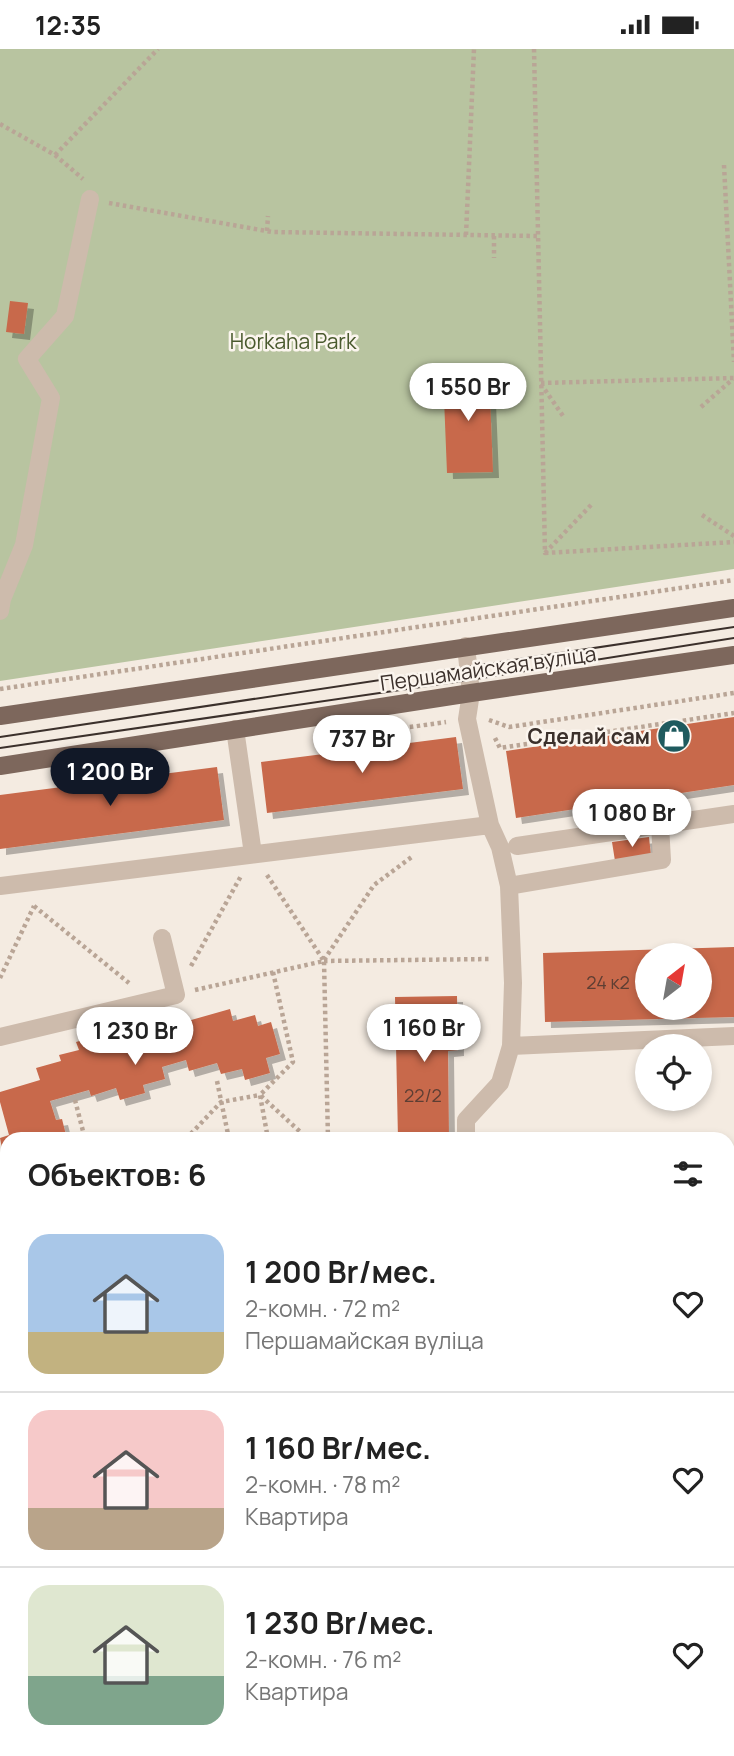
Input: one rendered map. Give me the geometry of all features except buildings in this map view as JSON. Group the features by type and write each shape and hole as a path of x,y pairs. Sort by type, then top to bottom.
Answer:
{"main road":[{"name":"Першамайская вуліца","path":"0,716 734,608"},
{"name":"Першамайская вуліца","path":"0,766 734,655"}],"street":[{"path":"0,611 2,599 24,545 51,398 27,359 65,317 90,199"},
{"path":"466,646 471,693 467,719 490,825 500,847 509,886 512,959 511,1045 500,1083 466,1120 466,1132"},
{"path":"235,730 253,854"},
{"path":"517,846 734,814"},
{"path":"0,886 490,825"},
{"path":"509,886 662,860 660,825"},
{"path":"0,1037 176,995 162,938"},
{"path":"511,1045 734,1036"}],"path":[{"path":"55,155 159,49"},
{"path":"466,235 474,49"},
{"path":"534,49 545,553"},
{"path":"0,124 55,155 82,177 90,199 267,230 537,236"},
{"path":"724,165 734,362"},
{"path":"267,230 268,216"},
{"path":"494,236 494,258"},
{"path":"541,383 734,378"},
{"path":"701,407 734,378"},
{"path":"541,383 563,416"},
{"path":"545,553 593,503"},
{"path":"702,515 734,536"},
{"path":"545,553 734,542"},
{"path":"0,689 734,580"},
{"path":"485,718 509,727 734,693"},
{"path":"500,748 734,713"},
{"path":"324,961 374,885 417,853"},
{"path":"176,995 253,854 324,961 328,1132"},
{"path":"0,978 34,906 33,882"},
{"path":"34,906 129,983 141,986"},
{"path":"176,995 324,961 512,959"},
{"path":"193,1132 222,1103 260,1095 293,1062 273,972"},
{"path":"217,1081 228,1132"},
{"path":"260,1095 267,1132"},
{"path":"260,1095 300,1132"},
{"path":"75,1100 83,1132"}],"green space":[{"name":"Horkaha Park","path":"0,49 734,49 734,569 0,681"}],"tram line":[{"path":"0,737 734,627"},
{"path":"0,748 469,680 734,638"}],"place":[{"name":"Сделай сам","path":"674,736"}]}
